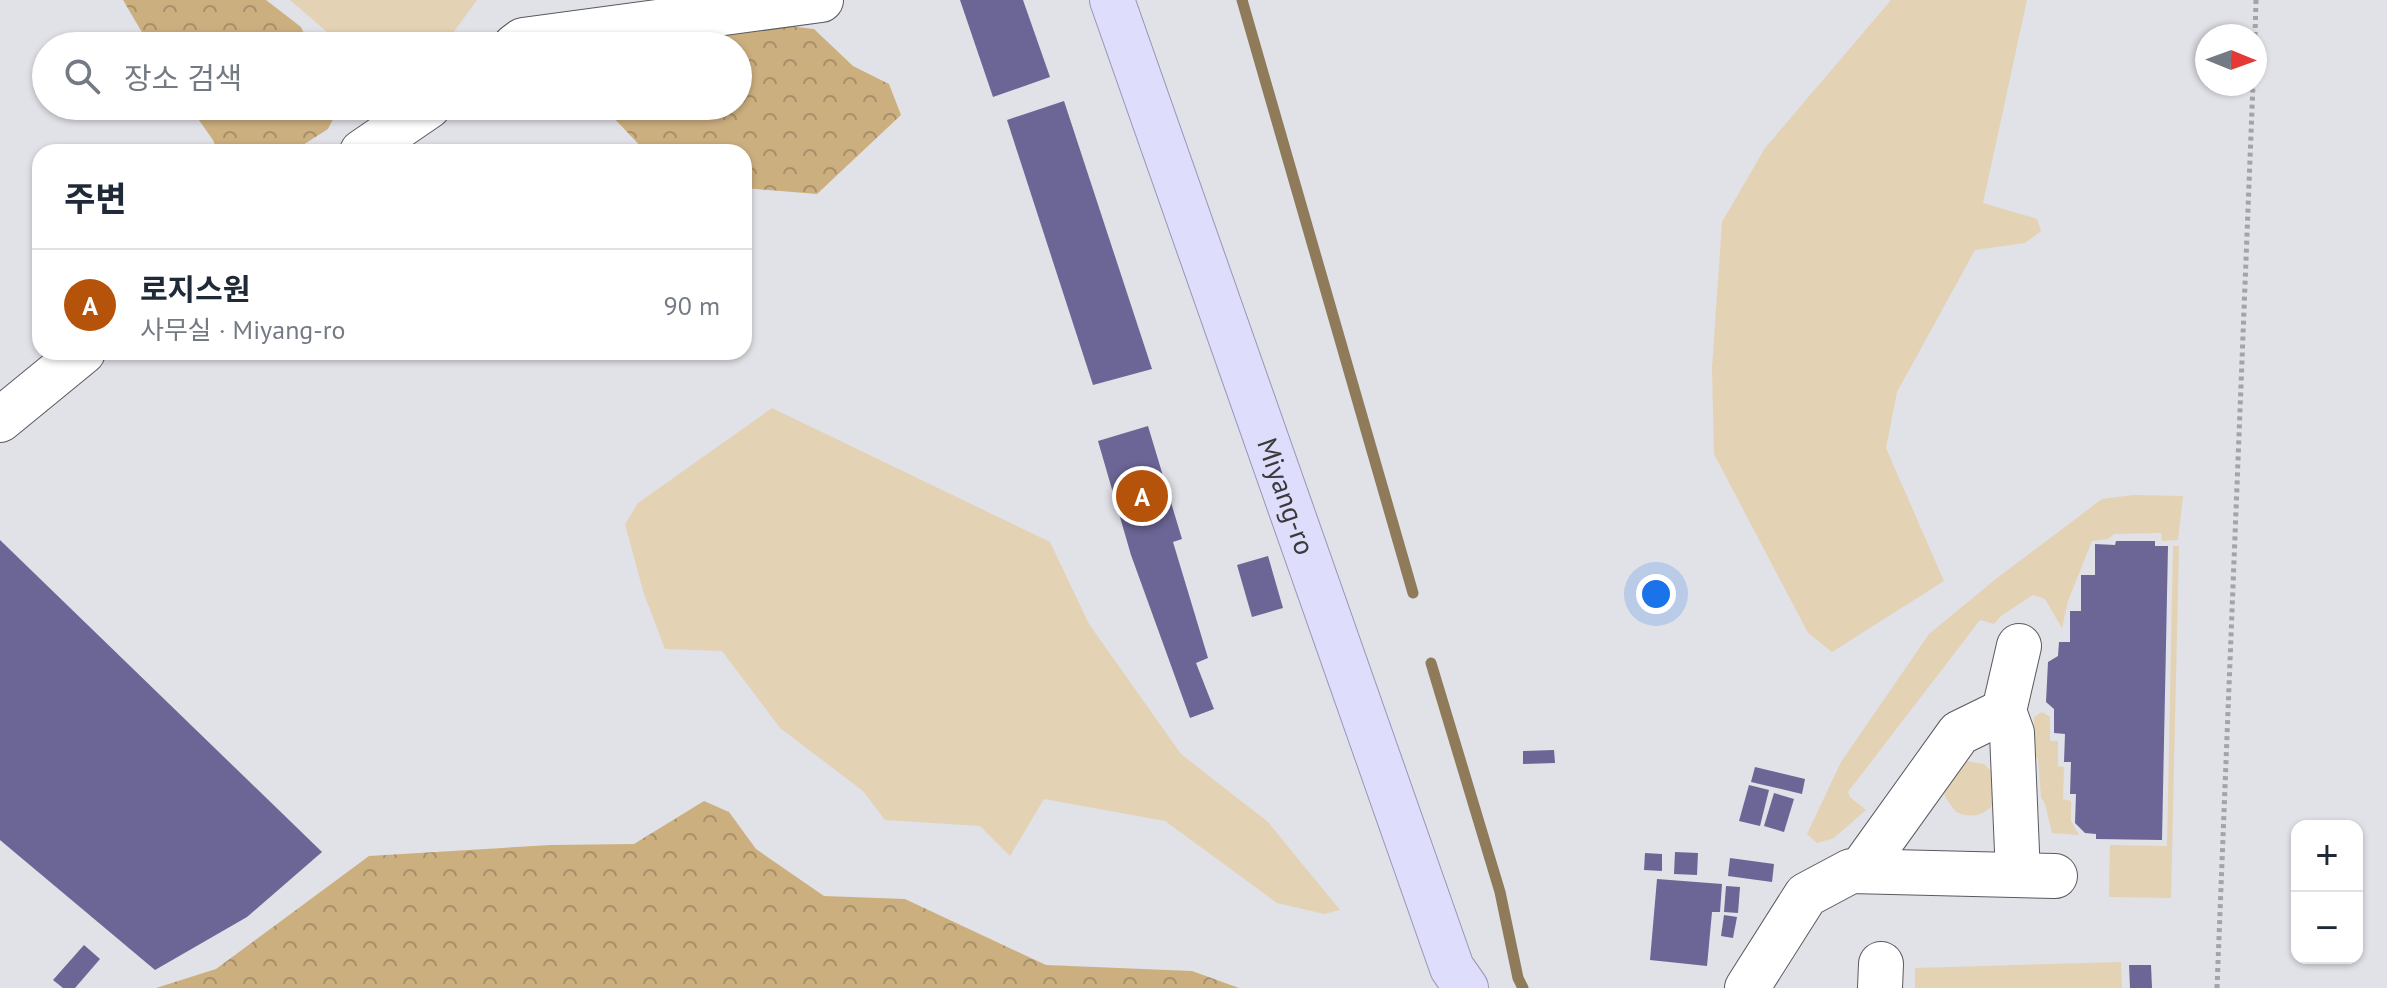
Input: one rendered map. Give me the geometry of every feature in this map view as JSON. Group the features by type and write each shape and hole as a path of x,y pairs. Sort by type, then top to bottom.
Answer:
{"main road":[{"name":"Miyang-ro","path":"1112,0 1452,968 1466,988"}],"street":[{"path":"579,32 798,1"},
{"path":"374,144 409,120"},
{"path":"0,420 73,360"},
{"path":"1747,988 1806,895 1851,871 2037,875 2012,733 2004,711 2019,646"},
{"path":"1860,871 1959,733 2004,711"}],"path":[{"path":"2255,24 2256,0"},
{"path":"2217,988 2253,96"}],"shaded area":[{"path":"290,0 477,0 454,32 326,31"},
{"path":"1891,0 2027,0 1983,203 2037,219 2041,231 2025,243 1975,250 1897,392 1886,448 1944,581 1832,652 1808,633 1714,454 1712,368 1722,222 1765,148"},
{"path":"772,408 1050,542 1089,624 1181,754 1268,822 1340,910 1324,914 1277,903 1165,821 1044,799 1010,856 980,826 885,820 863,791 780,728 722,651 665,649 644,594 625,524 638,503"},
{"path":"2133,495 2183,496 2178,540 2162,541 2161,533 2114,534 2108,539 2092,541 2068,601 2062,628 2045,599 2033,595 1994,624 1980,620 1848,792 1866,810 1834,838 1817,843 1807,834 1841,762 1929,634 2102,499"},
{"path":"2173,546 2179,546 2171,898 2109,897 2110,845 2167,846"},
{"path":"2042,712 2050,717 2050,741 2058,741 2058,766 2064,767 2063,799 2071,801 2071,821 2079,835 2052,833 2041,797 2038,759 2034,755 2034,717"},
{"path":"1965,761 1984,764 1996,776 1995,801 1978,815 1956,812 1945,797 1943,788"},
{"path":"2121,962 2122,988 1915,988 1915,968"}],"green space":[{"path":"123,0 266,0 303,32 142,32"},
{"path":"780,25 814,29 853,66 889,84 901,115 817,194 752,189 752,144 638,144 616,120 752,120 752,32 737,32"},
{"path":"199,120 332,120 328,129 305,144 215,144"},
{"path":"704,801 729,812 756,849 824,896 905,899 1046,965 1192,971 1239,988 156,988 216,969 369,856 550,845 634,844"}],"building":[{"path":"960,0 1023,0 1050,77 993,97"},
{"path":"1064,101 1152,369 1093,385 1007,120"},
{"path":"1148,426 1182,539 1173,542 1208,658 1196,663 1214,709 1190,718 1131,555 1098,441"},
{"path":"0,540 322,852 247,917 155,970 0,840"},
{"path":"2116,541 2155,541 2155,546 2168,546 2162,840 2096,839 2096,834 2085,833 2075,823 2076,794 2070,794 2071,762 2064,762 2065,734 2054,733 2054,709 2046,702 2048,662 2058,656 2059,642 2070,642 2070,611 2081,611 2081,575 2095,575 2095,544 2115,545"},
{"path":"1268,556 1283,608 1252,617 1237,565"},
{"path":"1554,750 1555,763 1523,764 1523,751"},
{"path":"1755,767 1805,779 1802,794 1751,782"},
{"path":"1749,785 1769,790 1760,826 1739,821"},
{"path":"1774,793 1794,799 1784,832 1764,826"},
{"path":"1675,852 1698,853 1697,875 1674,874"},
{"path":"1645,853 1662,854 1662,871 1644,870"},
{"path":"1730,858 1774,864 1772,882 1728,876"},
{"path":"1657,879 1722,884 1720,912 1712,912 1707,966 1650,960"},
{"path":"1726,886 1740,887 1738,913 1724,912"},
{"path":"1724,915 1737,917 1733,938 1721,936"},
{"path":"84,945 100,959 75,988 63,988 53,980"},
{"path":"2129,965 2151,965 2152,988 2130,988"}],"waterway":[{"path":"1242,0 1413,593"},
{"path":"1431,663 1500,892 1518,978 1523,988"}],"place":[{"name":"로지스원","path":"1142,496"}]}
